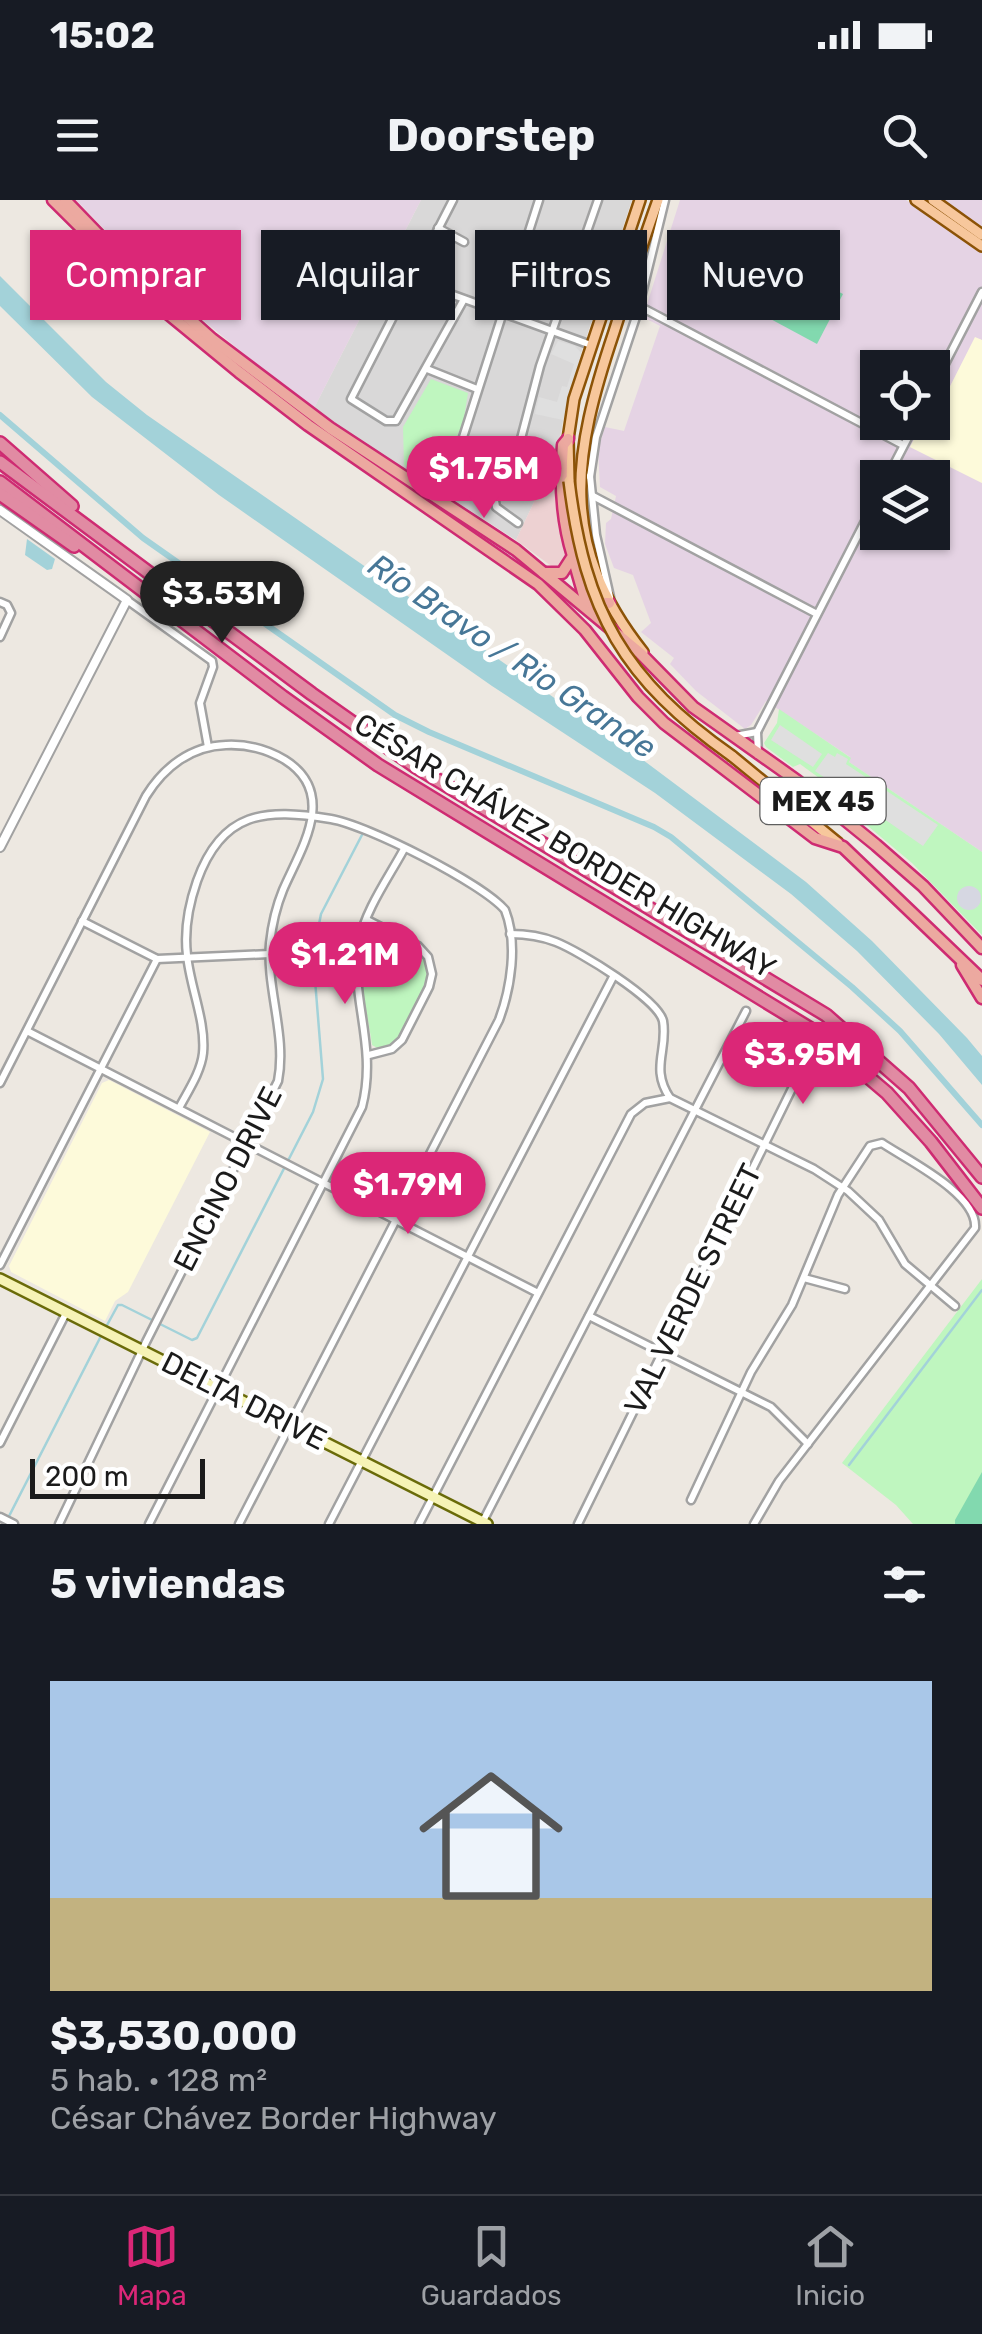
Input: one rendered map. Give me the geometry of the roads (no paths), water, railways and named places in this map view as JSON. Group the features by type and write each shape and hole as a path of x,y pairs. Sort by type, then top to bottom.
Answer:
{"highway":[{"path":"53,200 166,312 239,372 538,584 585,630 638,698 664,722 815,838 843,847"},
{"path":"65,200 120,257 247,368 360,448 499,538 654,666"},
{"path":"568,440 563,445 562,477 564,519 573,556 585,599 609,603"},
{"path":"0,442 139,565"},
{"name":"CÉSAR CHÁVEZ BORDER HIGHWAY","path":"0,462 416,767 826,1015 909,1088 982,1177"},
{"name":"CÉSAR CHÁVEZ BORDER HIGHWAY","path":"0,482 314,720 430,800 814,1030 887,1093 982,1208"},
{"path":"0,494 74,546 118,571"},
{"path":"543,573 562,573 573,556"},
{"name":"MEX 45","path":"654,666 681,696 876,845 923,886 982,948"},
{"name":"MEX 45","path":"843,847 982,980"},
{"path":"957,956 982,998"}],"main road":[{"name":"MEX 45","path":"640,200 574,399 568,440 569,481 579,552 612,633 662,701 843,847"},
{"name":"MEX 45","path":"654,666 609,603 595,573 583,524 582,458 590,405 662,200"},
{"path":"916,200 982,246"},
{"path":"933,200 982,234"},
{"name":"DELTA DRIVE","path":"0,1279 484,1523"}],"street":[{"path":"453,200 438,228 464,242"},
{"path":"529,230 539,200"},
{"path":"494,494 503,492 512,473 552,332 598,200"},
{"path":"647,269 662,200"},
{"path":"950,355 982,292"},
{"path":"455,298 475,305"},
{"path":"391,320 351,398 386,421 396,422 463,301"},
{"path":"647,310 903,445"},
{"path":"498,320 456,459 459,468 494,494 496,508 518,522"},
{"path":"517,320 592,345"},
{"path":"590,477 596,438 634,320"},
{"path":"428,369 477,388"},
{"path":"896,460 906,440"},
{"path":"582,458 590,477 596,535 610,587 609,603"},
{"path":"593,496 817,614"},
{"path":"0,510 212,661 200,703 208,747"},
{"path":"758,754 757,732 860,531"},
{"path":"0,847 127,600"},
{"path":"0,602 11,613 0,638"},
{"path":"730,735 757,732"},
{"path":"0,1083 153,785 176,762 208,747 252,746 287,761 306,781 312,816"},
{"path":"179,1108 199,1069 204,1046 187,958 190,905 199,875 219,838 232,826 255,816 312,816 349,822 500,904 508,918 510,980 499,1020 240,1524"},
{"name":"ENCINO DRIVE","path":"59,1524 142,1350 276,1088 280,1071 270,954 277,910 306,845 312,816"},
{"path":"149,1524 362,1107 369,1055 358,968 359,942 404,849"},
{"path":"367,920 418,946 430,960 432,974 429,988 402,1040 392,1049 369,1055"},
{"path":"82,921 157,959 270,954"},
{"path":"510,934 555,942 652,1004 661,1014 659,1070 670,1098"},
{"path":"0,1265 157,959"},
{"path":"329,1524 613,977"},
{"path":"484,1523 746,1011"},
{"path":"27,1031 538,1294"},
{"name":"VAL VERDE STREET","path":"578,1524 809,1054"},
{"path":"419,1524 631,1114 645,1103 670,1098 814,1169 842,1187 870,1209 898,1255 955,1306"},
{"path":"691,1500 742,1391 792,1305 842,1187 870,1146 882,1143 949,1186 968,1206 976,1228 764,1502 754,1524"},
{"path":"804,1278 845,1289"},
{"path":"0,1442 66,1313"},
{"path":"589,1316 742,1391 782,1416 808,1444"},
{"path":"0,1517 14,1524"}],"water":[{"path":"0,276 30,306 30,320 44,320 106,382 147,415 635,754 806,882 872,941 967,1038 982,1056 982,1085 939,1034 857,951 791,894 655,793 492,686 219,495 92,397 0,306"},
{"path":"27,539 55,559 52,569 47,570 25,555"}],"waterway":[{"path":"0,415 143,538 395,715 671,837 900,1031 982,1125"},
{"path":"106,1327 118,1305 122,1305 192,1340 197,1338 313,1112 323,1079 313,955 321,914 364,831"},
{"path":"849,1465 982,1290"},
{"path":"5,1524 102,1334"}],"water label":[{"name":"Río Bravo / Rio Grande","path":"512,656"}]}
